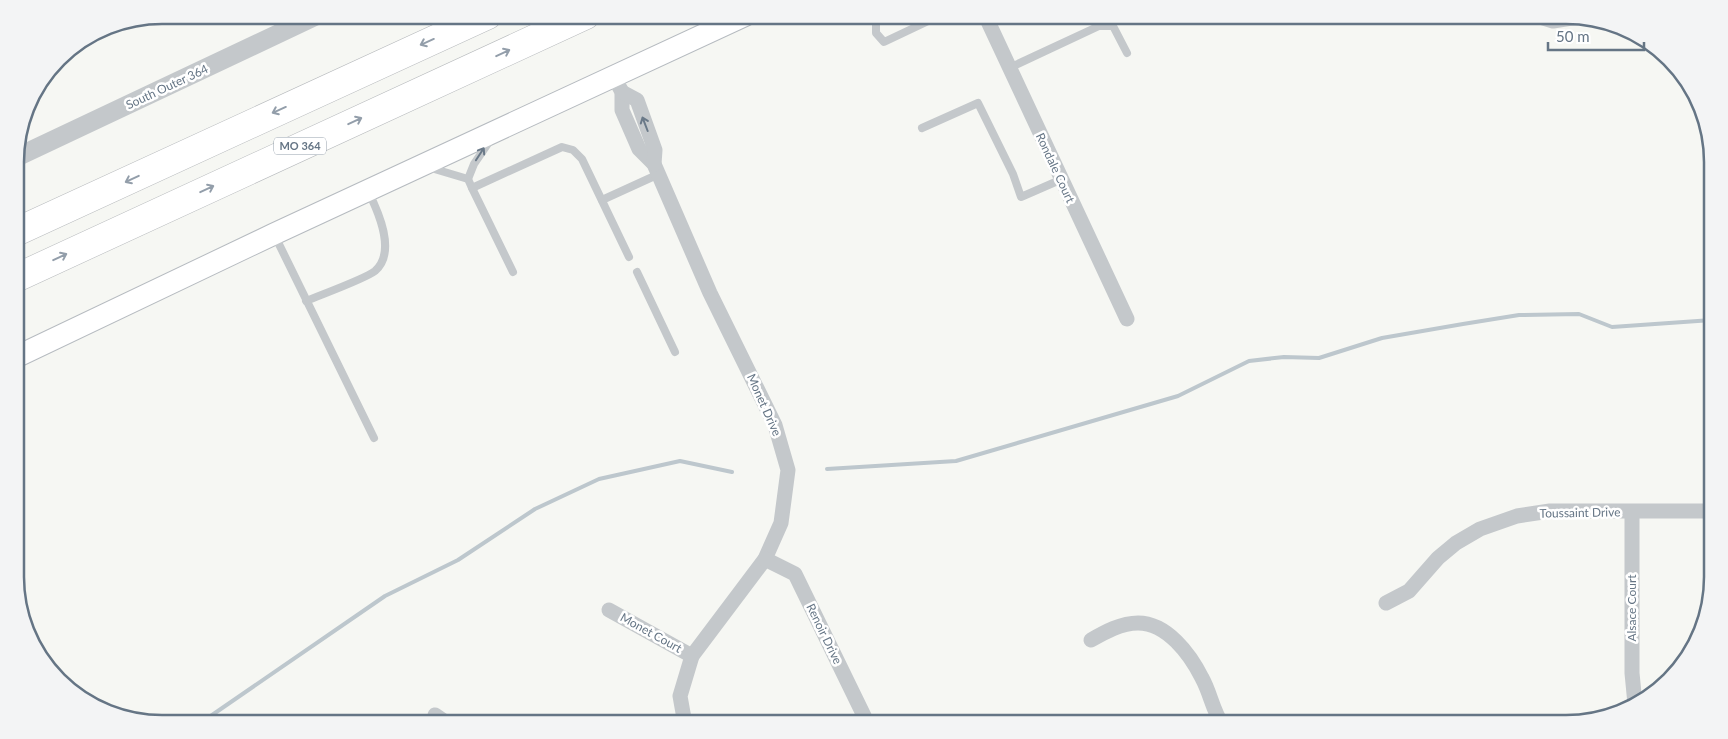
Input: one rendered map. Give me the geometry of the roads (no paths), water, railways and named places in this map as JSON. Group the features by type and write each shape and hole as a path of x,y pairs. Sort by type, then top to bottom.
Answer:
{"highway":[{"path":"24,228 468,24"},
{"name":"MO 364","path":"24,274 566,24"}],"main road":[{"path":"24,353 274,234 496,132 618,85 730,24"}],"street":[{"path":"281,33 287,24"},
{"name":"South Outer 364","path":"24,154 300,24"},
{"name":"Rondale Court","path":"989,24 1060,180 1127,319"},
{"name":"Monet Drive","path":"618,85 636,100 655,150 656,169 710,293 775,425 788,470 781,523 765,559 692,656 680,696 683,715"},
{"name":"Toussaint Drive","path":"1386,604 1409,592 1438,558 1456,543 1497,522 1517,516 1550,511 1704,511"},
{"name":"Alsace Court","path":"1632,512 1632,674 1635,697"},
{"name":"Renoir Drive","path":"765,559 795,574 864,715"},
{"name":"Monet Court","path":"609,610 692,656"},
{"path":"1091,640 1115,627 1138,622 1161,629 1181,645 1202,677 1218,715"}],"lane":[{"path":"877,24 876,33 884,42 922,24"},
{"path":"1009,68 1099,26 1113,26 1127,53"},
{"path":"922,128 978,103 1013,174 1021,196 1060,180"},
{"path":"468,179 474,164 496,132"},
{"path":"472,188 562,147 573,150 582,159 629,257"},
{"path":"421,166 444,170 468,179 513,272"},
{"path":"602,200 656,169"},
{"path":"306,300 374,272 382,260 385,241 380,216 368,191"},
{"path":"274,234 374,438"},
{"path":"636,272 675,352"}],"waterway":[{"path":"827,469 956,461 1178,396 1249,361 1284,357 1319,358 1382,338 1463,324 1519,315 1579,314 1612,327 1704,321"},
{"path":"212,715 385,596 458,560 535,509 599,479 680,461 732,472"}]}
